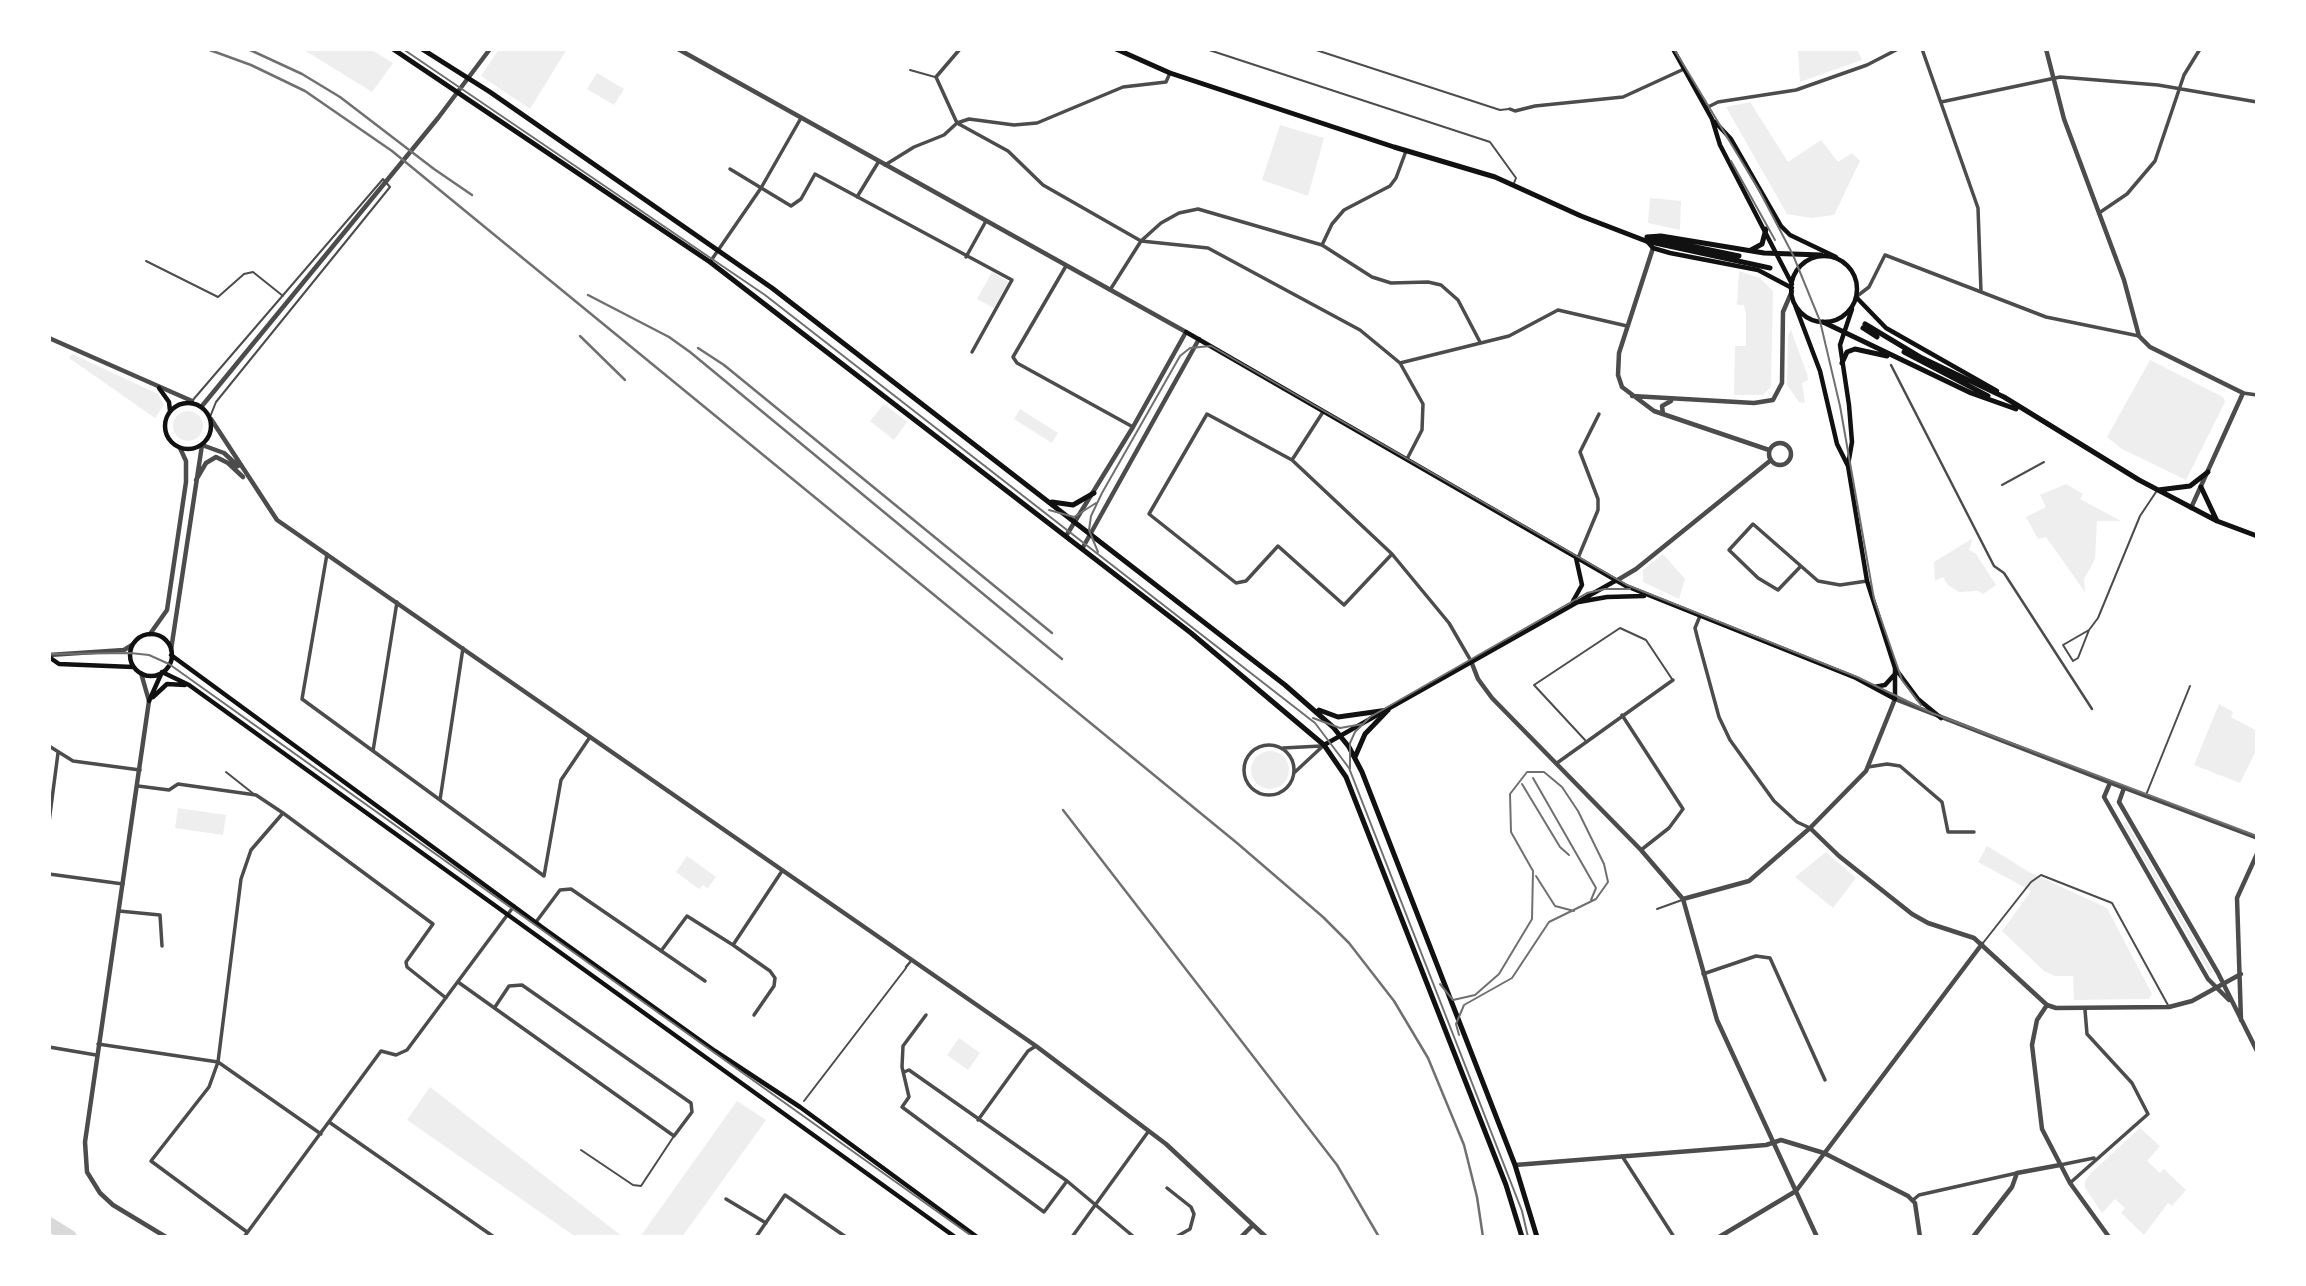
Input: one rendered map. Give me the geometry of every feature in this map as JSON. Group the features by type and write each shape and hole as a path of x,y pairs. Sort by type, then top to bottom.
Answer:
{"main road":[{"path":"393,49 710,262 1191,633 1323,745 1341,766 1350,788 1502,1174 1522,1237"},
{"path":"422,49 719,249 1311,706 1341,735 1355,757 1515,1165 1537,1237"},
{"path":"1116,49 1170,73 1406,151 1514,183 1581,216 1647,239 1771,266"},
{"path":"1186,332 1616,581 1873,687 1895,699 1895,671 1867,581 1848,466 1837,444 1817,362 1795,305 1792,288 1766,229 1720,145 1712,119 1673,49"},
{"path":"1712,119 1731,139 1781,226 1790,234 1844,262 1856,277 1855,300 1840,345 1852,442 1848,466"},
{"path":"1744,251 1758,248 1766,229"},
{"path":"1647,239 1661,236 1744,251 1822,256 1844,262"},
{"path":"1647,239 1653,248 1758,270 1792,288"},
{"path":"1792,288 1799,268 1807,260 1822,256"},
{"path":"1823,322 1845,314 1855,300"},
{"path":"1855,300 1886,328 1977,378 2022,411 2191,508 2257,536"},
{"path":"1795,305 1808,317 2022,411"},
{"path":"2000,403 1864,326 1920,357 2004,397"},
{"path":"1842,363 1847,352 1855,349 1899,359"},
{"path":"159,388 167,397 170,411 166,431 171,442 180,448 191,449 202,444 210,435 211,418 202,406 192,401 179,404 170,411"},
{"path":"2158,490 2190,486 2208,472"},
{"path":"2201,486 2217,521"},
{"path":"1048,501 1073,505 1094,493"},
{"path":"1572,603 1582,585 1577,557"},
{"path":"1323,745 1572,603 1616,581"},
{"path":"1572,603 1607,597 1650,596"},
{"path":"134,668 130,658 132,645 139,638 150,634 163,638 171,653 514,906 715,1051 800,1107 977,1237"},
{"path":"151,699 171,653"},
{"path":"49,656 58,664 134,668 149,676 162,672 189,685 955,1237"},
{"path":"1873,687 1885,685 1895,671"},
{"path":"1895,671 1918,699 1941,718"},
{"path":"151,699 167,684 189,685"},
{"path":"1311,706 1338,717 1388,710"},
{"path":"1355,757 1365,734 1388,710"}],"street":[{"path":"202,406 438,118 490,49"},
{"path":"678,49 1186,332 1133,427 1066,536"},
{"path":"960,49 936,77 957,123 1007,151 1043,186 1141,241 1208,248 1360,330 1400,363 1421,399 1425,418 1406,459"},
{"path":"1706,108 1718,102 1796,90 1867,65 1898,49"},
{"path":"1922,49 1978,208 1981,292"},
{"path":"2046,49 2052,79 2130,299 2139,336 2150,347 2243,393 2257,395"},
{"path":"2099,213 2127,194 2155,161 2183,75 2200,49"},
{"path":"1510,109 1515,111 1535,106 1623,97 1684,69"},
{"path":"885,165 914,147 944,135 957,123 969,119 1014,125 1037,123 1123,87 1166,82 1170,73"},
{"path":"1941,102 2052,79 2180,88 2257,102"},
{"path":"710,262 761,188 801,118"},
{"path":"1322,246 1332,224 1344,210 1390,186 1396,178 1406,151"},
{"path":"857,197 879,161"},
{"path":"730,169 792,206 801,199 815,174 1012,280 972,352"},
{"path":"1110,290 1141,241 1161,223 1179,212 1198,209 1322,246 1372,277 1391,283 1428,282 1441,285 1458,300 1479,342"},
{"path":"966,257 986,221"},
{"path":"1653,248 1627,326 1618,366 1619,381 1630,395 1663,414 1769,450"},
{"path":"1855,300 1869,287 1885,255 2046,317 2139,336"},
{"path":"1066,266 1013,357 1017,363 1133,427"},
{"path":"1630,395 1754,403 1773,400 1782,383 1783,312 1792,288"},
{"path":"1400,363 1509,336 1558,310 1627,326"},
{"path":"49,338 192,401"},
{"path":"1082,549 1199,340"},
{"path":"1891,365 1994,566 2004,572 2092,709"},
{"path":"2191,508 2243,393"},
{"path":"1663,414 1665,403 1676,400"},
{"path":"1292,460 1323,411"},
{"path":"1392,554 1344,605 1278,546 1246,581 1236,583 1149,514 1207,414 1292,460 1392,554 1450,623 1478,679 1492,698 1641,850 1682,900 1717,1020 1817,1237"},
{"path":"1577,557 1598,510 1598,499 1580,452 1598,414"},
{"path":"211,418 241,470 277,520 1036,1046 1149,1130 1266,1237"},
{"path":"1781,442 1791,452 1784,464 1777,465 1770,460 1769,450 1781,442"},
{"path":"171,653 202,444 224,453 241,470"},
{"path":"150,634 167,610 186,482 186,461 180,448"},
{"path":"195,482 206,463 216,457 228,463 251,485"},
{"path":"1616,581 1636,569 1770,460"},
{"path":"1801,566 1778,590 1758,578 1728,550 1753,524 1801,566 1818,581 1828,584 1867,581"},
{"path":"327,553 302,699 544,876 561,780 590,737"},
{"path":"373,751 397,602"},
{"path":"1700,616 1695,628 1714,701 1730,740 1774,800 1797,822 1810,828 1839,856 1919,919 1964,934 1982,944 2047,1004 2085,1010 2169,1007 2192,1001 2241,974"},
{"path":"49,656 124,650 132,645"},
{"path":"440,800 463,648"},
{"path":"141,673 151,699 85,1142 87,1172 100,1192 113,1205 166,1237"},
{"path":"1557,763 1585,740 1673,680"},
{"path":"1682,900 1749,881 1810,828 1858,781 1868,767 1895,699 2257,838"},
{"path":"1622,715 1682,809 1669,828 1641,850"},
{"path":"1269,745 1282,748 1323,745 1294,774 1283,792 1270,796 1258,793 1245,780 1244,766 1255,749 1269,745"},
{"path":"49,746 73,761 140,770"},
{"path":"1282,748 1292,758 1294,774"},
{"path":"49,822 58,753"},
{"path":"1868,767 1887,764 1900,766 1942,802 1948,832 1974,832"},
{"path":"2110,783 2105,797 2216,988 2230,1000"},
{"path":"138,786 169,790 178,784 256,795 283,813 433,924 406,962 407,967 446,998"},
{"path":"2124,788 2119,802 2223,984 2257,1051"},
{"path":"247,1232 151,1161 205,1094 218,1062 240,879 251,850 283,813"},
{"path":"2241,1021 2237,898 2257,854"},
{"path":"733,945 782,872"},
{"path":"49,874 124,884"},
{"path":"536,922 560,890 571,889 705,981"},
{"path":"244,1237 381,1051 396,1055 407,1050 514,906"},
{"path":"119,911 160,915 162,946"},
{"path":"661,951 687,916 733,945 770,971 775,978 774,986 754,1015"},
{"path":"1719,1237 1796,1191 1982,944"},
{"path":"1703,974 1756,956 1770,958 1825,1080"},
{"path":"906,967 911,961"},
{"path":"458,982 674,1136 692,1112 691,1103 522,985 509,986 495,1007"},
{"path":"2047,1004 2034,1033 2032,1065 2042,1129 2060,1166 2109,1237"},
{"path":"2070,1182 2148,1114 2132,1083 2087,1034 2085,1010"},
{"path":"926,1015 903,1046 909,1097 902,1107 1044,1212 1067,1181"},
{"path":"98,1044 218,1062 321,1134"},
{"path":"978,1121 1028,1051 1036,1046"},
{"path":"49,1048 96,1055"},
{"path":"904,1072 909,1070 1095,1201 1134,1237"},
{"path":"329,1122 494,1237"},
{"path":"1072,1237 1095,1201 1149,1130"},
{"path":"1515,1165 1766,1145 1781,1140 1824,1153 1913,1200"},
{"path":"1622,1156 1674,1237"},
{"path":"1913,1200 1919,1195 2096,1158"},
{"path":"1973,1237 2012,1186 2017,1173"},
{"path":"1167,1188 1191,1208 1194,1214 1190,1229 1176,1237"},
{"path":"756,1237 785,1195 846,1237"},
{"path":"726,1199 766,1223"},
{"path":"1912,1237 1920,1236 1913,1200"},
{"path":"1241,1237 1253,1225"}],"lane":[{"path":"1206,49 1490,142 1516,178 1514,183"},
{"path":"1313,49 1500,110 1510,109"},
{"path":"910,70 936,77"},
{"path":"192,401 383,179 390,187 216,402 211,418"},
{"path":"146,261 218,297 225,294 244,274 253,272 284,296"},
{"path":"2002,485 2044,462"},
{"path":"2089,630 2063,645 2073,662 2078,658 2089,630 2098,618 2140,516 2158,490"},
{"path":"1585,740 1534,685 1620,628 1646,639 1673,680"},
{"path":"2146,796 2190,686"},
{"path":"226,772 256,795"},
{"path":"1982,944 2034,879 2041,875 2112,903 2169,1007"},
{"path":"1657,909 1682,900"},
{"path":"804,1101 906,967"},
{"path":"581,1150 633,1185 640,1186 674,1136"}],"shaded area":[{"path":"370,49 393,63 372,92 304,50"},
{"path":"499,49 567,49 530,109 481,76"},
{"path":"1798,49 1857,49 1862,60 1800,82"},
{"path":"597,73 624,89 614,105 587,89"},
{"path":"1750,102 1788,162 1821,140 1838,162 1852,153 1860,161 1834,215 1811,218 1787,214 1726,107"},
{"path":"1280,125 1324,138 1308,196 1262,180"},
{"path":"1650,198 1681,201 1680,230 1648,223"},
{"path":"1739,271 1760,278 1773,291 1771,387 1763,395 1734,395 1735,346 1746,346 1746,314 1744,305 1737,305"},
{"path":"992,272 1009,282 994,308 977,299"},
{"path":"1791,330 1807,374 1808,380 1802,383 1805,403 1799,402 1787,385 1788,335"},
{"path":"72,354 158,394 164,405 155,418 69,358"},
{"path":"2150,360 2223,397 2225,402 2186,480 2122,449 2107,437"},
{"path":"884,404 907,422 894,440 870,421"},
{"path":"1020,409 1058,433 1052,443 1014,419"},
{"path":"188,411 194,412 202,420 202,432 194,440 188,441 182,440 174,432 173,426 174,420 182,412"},
{"path":"2066,484 2083,494 2080,499 2121,521 2097,521 2095,559 2084,579 2085,592 2046,537 2038,539 2026,517 2046,507 2040,495"},
{"path":"1973,538 1969,550 1976,554 1996,585 1983,594 1978,591 1959,592 1948,585 1943,577 1935,581 1934,562"},
{"path":"1663,554 1685,579 1679,599 1643,582 1643,570"},
{"path":"2219,704 2233,712 2231,717 2257,731 2257,749 2240,783 2194,765"},
{"path":"1270,751 1283,757 1289,770 1283,783 1270,789 1257,783 1251,770 1257,757"},
{"path":"178,808 226,815 223,835 175,828"},
{"path":"2126,822 2213,972 2210,974 2123,823"},
{"path":"1987,846 2029,872 2107,908 2152,994 2149,999 2074,1000 2073,976 2055,976 2044,971 2002,931 2031,891 1978,862"},
{"path":"1826,852 1856,878 1833,908 1795,877"},
{"path":"687,856 716,877 708,888 703,885 699,889 676,872"},
{"path":"959,1038 980,1053 968,1070 947,1055"},
{"path":"430,1087 623,1237 576,1237 407,1120"},
{"path":"737,1101 766,1120 682,1237 640,1237"},
{"path":"2140,1128 2160,1146 2147,1161 2160,1173 2164,1169 2186,1190 2172,1206 2168,1203 2144,1235 2121,1213 2125,1208 2115,1199 2102,1213 2085,1188 2085,1181 2091,1173"}],"waterway":[{"path":"49,1224 70,1237"}],"tram line":[{"path":"403,49 765,295 1315,723 1349,768 1522,1211 1528,1237"},
{"path":"1674,49 1759,190 1793,255 1820,321 1840,406 1874,599 1902,680 1921,705"},
{"path":"1731,161 1775,240"},
{"path":"1098,552 1089,530 1091,516 1102,493 1180,356 1190,348 1211,346 1627,585 1857,677 1932,713 2257,836"},
{"path":"1049,510 1074,517 1096,503"},
{"path":"1350,769 1350,743 1355,732 1370,717 1587,593 1605,589 1630,589"},
{"path":"49,654 130,653 149,655 169,664 973,1237"},
{"path":"1313,718 1340,728 1363,724"},
{"path":"1440,984 1453,1000 1475,995 1499,974 1532,919 1533,871 1511,832 1510,794 1527,772 1544,772 1562,787 1578,811 1604,864 1608,882 1596,899 1549,922 1512,978 1464,1005 1456,1024 1459,1035"},
{"path":"1533,778 1596,888 1591,900"},
{"path":"1522,784 1560,847 1569,855"},
{"path":"1536,876 1555,906 1574,911"}],"railway":[{"path":"207,49 251,65 305,91 392,151 1237,843 1323,917 1349,943 1394,1001 1428,1058 1464,1145 1477,1197 1483,1237"},
{"path":"248,49 302,74 340,97 472,195"},
{"path":"588,295 669,337 690,352 1062,659"},
{"path":"580,336 625,380"},
{"path":"698,348 724,365 1052,633"},
{"path":"1063,810 1337,1165 1379,1237"}]}
